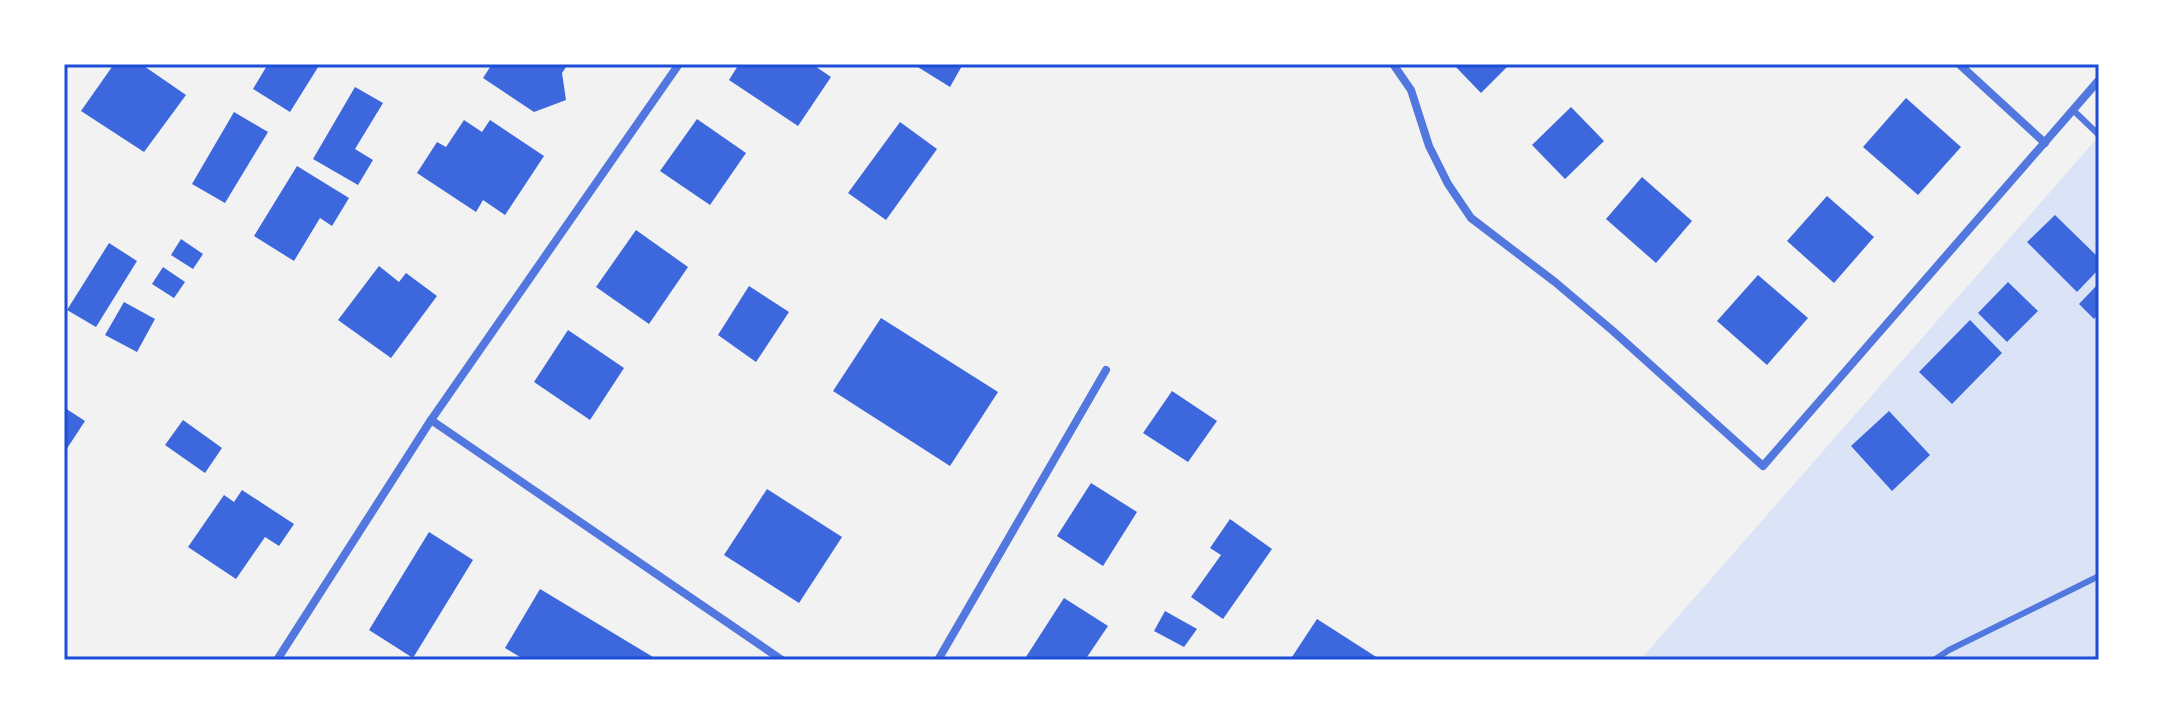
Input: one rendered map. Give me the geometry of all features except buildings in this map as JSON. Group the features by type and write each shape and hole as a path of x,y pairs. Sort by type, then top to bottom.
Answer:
{"street":[{"path":"277,660 431,420 679,64"},
{"path":"1393,64 1411,90 1429,146 1471,218 1555,282 1763,466 2099,80"},
{"path":"1959,64 2045,143"},
{"path":"938,660 1106,370"},
{"path":"431,420 782,660"}],"lane":[{"path":"2073,110 2099,135"},
{"path":"1934,660 2099,576"}],"shaded area":[{"path":"2099,136 2099,660 1640,660"}]}
